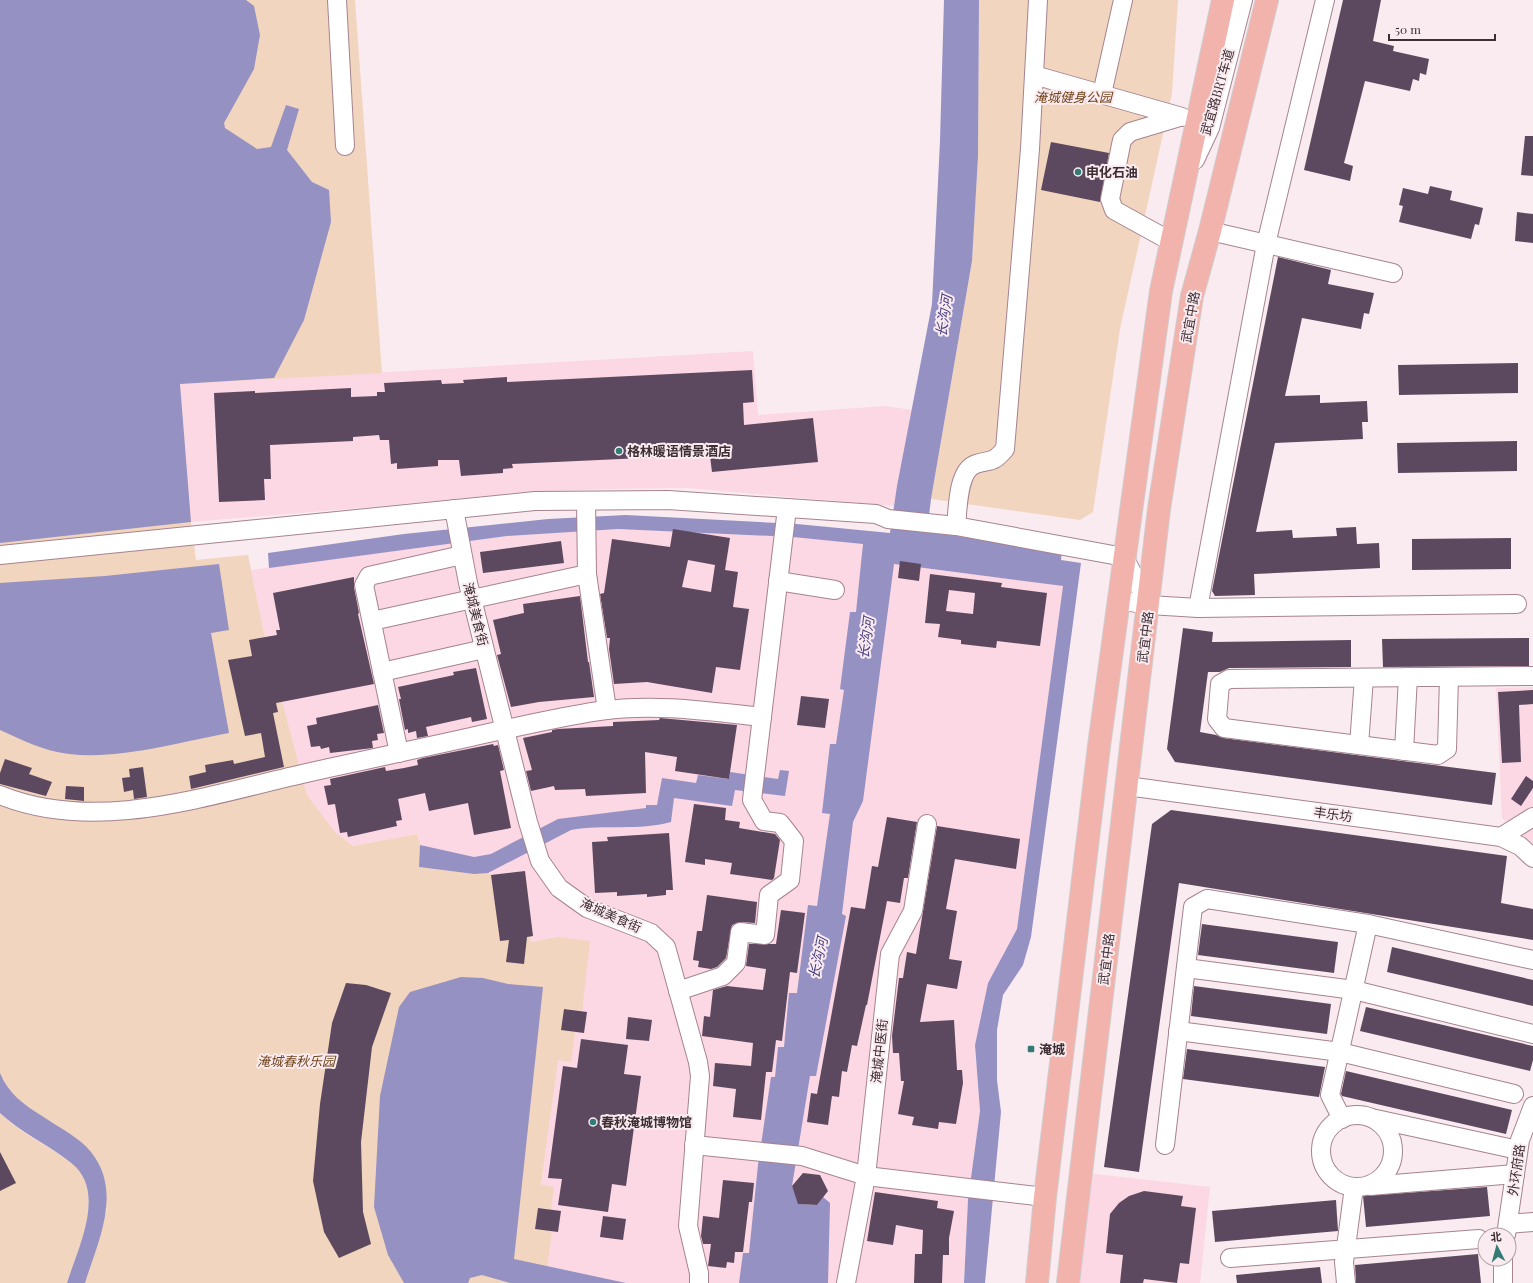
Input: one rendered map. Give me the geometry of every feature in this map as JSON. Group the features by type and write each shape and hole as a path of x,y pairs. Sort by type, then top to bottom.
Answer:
{"main road":[{"path":"1037,1283 1045,1197 1098,754 1161,291 1185,182 1189,119 1223,0"},
{"name":"武宜中路","path":"1068,1283 1149,605 1159,509 1192,296 1210,231 1267,0"}],"street":[{"path":"337,0 346,146"},
{"path":"956,526 962,478 974,464 995,460 1004,449 1030,150 1038,0"},
{"path":"1102,94 1123,0"},
{"name":"武宜路BRT车道","path":"1185,182 1210,128 1242,0"},
{"path":"1198,608 1266,244 1325,0"},
{"path":"1034,75 1189,119"},
{"path":"1172,242 1114,210 1110,198 1122,140 1130,132 1189,119"},
{"path":"1210,231 1393,273"},
{"path":"0,555 535,501 668,500 876,514 888,519 956,526 1124,557 1149,605"},
{"path":"586,501 587,574 607,710"},
{"path":"678,991 723,976 736,963 740,932 765,935 769,896 790,880 794,841 780,823 764,821 752,800 787,508"},
{"name":"淹城美食街","path":"454,509 472,599 528,822 540,861 559,888 587,908 651,933 666,946 698,1062 700,1076 688,1226 699,1273 699,1283"},
{"path":"399,753 364,585 369,576 462,555"},
{"path":"372,621 587,574"},
{"path":"778,581 835,590"},
{"path":"1118,600 1149,605 1198,608 1517,604"},
{"path":"382,672 484,648"},
{"path":"1449,677 1447,749 1438,755 1224,728 1218,719 1220,684 1229,679 1533,676"},
{"path":"1359,745 1364,678"},
{"path":"1404,751 1408,678"},
{"path":"0,795 23,805 59,810 113,812 179,803 399,753 607,710 678,707 762,717"},
{"name":"丰乐坊","path":"1127,786 1500,837 1520,846 1533,858"},
{"path":"1500,837 1533,818"},
{"name":"淹城中医街","path":"846,1283 866,1176 890,954 913,911 927,824"},
{"path":"1165,1145 1193,907 1207,899 1368,924 1533,960"},
{"path":"1342,1119 1330,1095 1368,924"},
{"path":"1186,968 1354,990 1533,1034"},
{"path":"1178,1030 1340,1052 1514,1094"},
{"name":"外环府路","path":"1507,1227 1520,1140 1533,1106"},
{"path":"1515,1174 1359,1186 1342,1183 1332,1176 1324,1166 1321,1154 1322,1142 1327,1130 1336,1122 1347,1116 1359,1114 1376,1120 1518,1150"},
{"path":"1359,1186 1376,1182 1385,1174 1391,1164 1394,1153 1393,1142 1388,1131 1376,1120"},
{"path":"694,1144 802,1156 866,1176 1045,1197"},
{"path":"1346,1283 1344,1262 1345,1249 1359,1186"},
{"path":"1514,1227 1533,1222"},
{"path":"1230,1258 1477,1239"},
{"path":"1503,1267 1503,1283"}],"shaded area":[{"path":"753,351 758,415 885,406 912,410 895,506 687,488 606,489 524,492 372,507 191,522 180,384"},
{"path":"618,529 793,537 863,543 893,564 1063,586 1017,929 988,983 975,1045 980,1111 968,1200 964,1283 545,1283 535,1229 538,1208 551,1209 553,1188 541,1186 564,1009 582,1011 557,937 531,942 529,937 533,936 525,871 491,875 419,867 417,834 353,846 335,832 307,795 263,629 251,570 507,536"},
{"path":"1533,687 1533,844 1502,818 1496,688"},
{"path":"1087,1173 1210,1187 1200,1283 1074,1283"}],"green space":[{"name":"淹城春秋乐园","path":"0,0 355,0 382,373 180,384 191,522 196,560 248,555 263,629 307,795 335,832 353,846 417,834 420,845 419,867 474,874 488,873 491,875 525,871 533,936 530,937 531,942 557,937 590,941 582,1011 564,1009 561,1029 575,1032 571,1062 558,1060 541,1185 554,1187 551,1209 538,1208 535,1228 552,1231 545,1283 85,1283 107,1208 31,1110 9,1089 0,1073"},
{"name":"淹城健身公园","path":"979,0 1178,0 1172,93 1120,329 1093,512 1080,520 931,499 972,261 978,157"},
{"path":"0,1113 16,1127 70,1162 81,1174 87,1188 89,1203 87,1220 67,1283 0,1283"}],"water":[{"path":"0,0 246,0 254,6 260,35 254,69 224,123 225,128 257,149 271,147 286,105 299,109 287,150 312,182 329,190 331,222 304,320 274,378 180,384 191,522 0,543"},
{"name":"长沟河","path":"944,0 979,0 978,157 972,261 931,499 927,532 1062,550 1061,560 1081,563 1031,937 1023,965 1003,995 997,1030 997,1080 1001,1112 985,1283 964,1283 968,1200 980,1111 975,1045 988,983 1017,929 1063,586 894,564 863,801 853,822 842,914 846,916 816,1076 810,1076 792,1186 799,1204 817,1205 823,1197 830,1203 828,1283 739,1283 743,1253 749,1253 758,1165 771,1077 775,1077 778,1047 784,1047 789,993 797,993 808,905 817,906 830,814 822,813 830,744 836,744 844,690 840,689 850,612 856,612 863,544 793,537 618,529 507,536 269,568 268,553 404,534 548,519 626,515 797,524 890,533 897,486 932,304 940,141"},
{"path":"219,564 229,630 211,633 229,733 149,749 108,755 88,755 60,753 33,745 0,730 0,583 105,576"},
{"path":"780,770 789,771 785,796 735,790 732,806 674,798 671,822 659,825 634,827 596,827 571,830 488,873 474,874 419,867 420,845 474,857 491,854 558,819 646,808 646,805 657,805 662,778 696,783 698,775 729,779 730,772 778,779"},
{"path":"461,977 483,978 508,984 543,987 514,1259 626,1283 510,1283 482,1275 470,1278 468,1283 404,1283 388,1255 374,1207 380,1096 399,1007 410,992"},
{"path":"0,1073 7,1087 17,1098 81,1142 91,1152 100,1167 105,1183 107,1200 105,1217 85,1283 67,1283 87,1220 89,1203 87,1188 81,1174 70,1162 17,1127 0,1113"}],"building":[{"path":"1343,0 1381,0 1373,41 1394,46 1393,51 1429,59 1426,75 1420,73 1419,81 1413,79 1410,91 1365,81 1344,163 1353,166 1350,181 1304,170"},
{"path":"1525,136 1533,136 1533,176 1521,175"},
{"name":"申化石油","path":"1051,142 1109,153 1100,202 1041,190"},
{"path":"1430,186 1452,191 1450,200 1483,208 1479,225 1475,224 1471,239 1399,222 1403,206 1399,205 1403,188 1428,194"},
{"path":"1517,212 1533,214 1533,243 1515,241"},
{"path":"1278,257 1331,270 1328,284 1374,293 1369,314 1364,313 1361,329 1302,318 1285,396 1320,395 1320,403 1367,401 1368,422 1362,422 1363,439 1275,443 1256,532 1292,530 1293,538 1337,536 1336,528 1356,527 1357,544 1379,543 1380,568 1254,574 1255,595 1215,596 1212,591"},
{"path":"1518,363 1518,393 1399,395 1398,365"},
{"path":"752,370 754,402 743,403 744,425 813,418 818,462 712,472 710,456 664,457 512,464 513,468 503,469 503,473 461,476 459,460 438,460 438,466 397,469 397,463 391,464 389,440 380,440 379,435 353,437 353,441 270,445 271,479 264,479 265,500 219,502 214,393 255,391 255,393 351,388 351,397 377,396 377,392 385,392 384,383 441,380 442,384 464,383 463,380 507,377 507,382"},
{"path":"1517,441 1517,471 1398,473 1397,443"},
{"path":"673,529 730,538 725,570 738,572 733,607 749,609 740,670 716,667 712,693 647,682 614,684 609,649 610,638 607,638 600,594 604,593 612,539 670,547","holes":["688,560 715,565 711,592 682,587"]},
{"path":"1511,538 1511,569 1412,570 1412,539"},
{"path":"561,541 564,563 483,573 480,552"},
{"path":"900,561 921,564 919,581 898,578"},
{"path":"930,574 1002,583 1001,587 1047,593 1040,646 997,641 996,648 961,644 961,640 938,637 940,624 925,623","holes":["949,590 975,593 973,614 946,611"]},
{"path":"354,577 358,614 374,684 276,703 278,712 273,713 284,767 191,789 189,776 206,772 205,765 233,760 234,764 265,757 261,733 245,736 228,660 252,656 249,640 277,635 276,630 280,630 273,593"},
{"path":"580,596 594,697 539,702 511,707 497,655 501,654 493,620 524,613 523,604"},
{"path":"1183,628 1213,632 1212,642 1351,640 1351,667 1229,668 1220,672 1208,672 1200,732 1223,738 1496,773 1492,805 1175,762 1167,749"},
{"path":"1529,638 1529,666 1383,667 1382,639"},
{"path":"476,668 487,719 472,722 471,717 426,727 428,736 417,738 416,731 408,733 408,729 405,730 398,687 454,675 453,672"},
{"path":"1533,690 1533,704 1519,705 1521,762 1502,763 1498,692"},
{"path":"801,696 829,699 825,728 797,725"},
{"path":"378,705 384,733 377,734 378,740 372,741 373,748 330,753 329,747 321,749 320,746 311,747 307,726 317,724 316,718"},
{"path":"660,718 737,725 729,779 675,771 677,757 645,752 646,793 586,796 585,789 555,790 554,786 531,791 526,771 532,770 523,738 552,732 552,730 558,729 613,726 613,722 659,720"},
{"path":"493,744 494,746 498,745 504,770 500,771 511,828 474,835 468,803 429,811 425,793 398,799 402,820 396,821 397,826 348,837 347,832 340,833 335,804 328,805 324,786 331,785 330,779 385,767 386,771 418,765 417,760 423,758"},
{"path":"5,759 32,768 29,774 52,782 46,796 0,784 0,773"},
{"path":"143,767 147,797 134,799 133,790 124,792 122,778 130,777 129,769"},
{"path":"1526,776 1533,781 1533,788 1521,806 1511,799"},
{"path":"66,786 84,787 84,801 65,799"},
{"path":"694,804 726,808 725,820 740,822 739,828 775,834 780,840 774,878 772,880 730,874 732,863 705,859 705,865 685,862"},
{"path":"1171,810 1507,856 1501,903 1533,909 1533,940 1179,883 1139,1172 1104,1167 1152,824"},
{"path":"887,817 917,822 908,878 904,878 900,903 887,901 867,1005 857,1046 852,1045 847,1072 842,1071 839,1097 832,1096 828,1125 807,1122 811,1093 817,1094 851,907 865,909 872,866 878,867"},
{"path":"937,826 1020,839 1016,869 955,859 946,909 957,911 949,959 962,961 957,989 927,984 920,1022 954,1020 957,1070 962,1070 963,1083 956,1124 939,1122 938,1129 912,1125 914,1117 898,1114 904,1081 901,1081 899,1053 893,1053 892,1036 899,978 903,978 907,952 916,954"},
{"path":"669,833 673,890 666,890 666,895 647,897 647,894 617,896 617,892 595,893 592,842 608,841 607,837"},
{"path":"525,871 533,936 527,937 524,964 506,962 509,940 500,941 491,875"},
{"path":"707,895 757,902 755,923 741,922 732,925 726,958 717,967 711,969 698,967 699,961 693,960 697,931 702,931"},
{"path":"781,910 805,913 797,973 790,972 782,1041 776,1040 772,1072 766,1072 761,1120 733,1117 736,1089 713,1086 715,1063 751,1066 753,1043 702,1036 704,1016 710,1017 713,990 727,986 763,990 766,969 746,966 749,944 776,944"},
{"path":"1202,924 1338,942 1334,973 1198,955"},
{"path":"1392,947 1533,980 1533,1006 1387,972"},
{"path":"346,983 366,985 391,993 372,1047 361,1142 363,1212 371,1244 339,1258 324,1232 313,1181 320,1104 332,1023"},
{"path":"1194,986 1331,1004 1327,1034 1191,1016"},
{"path":"1366,1007 1533,1046 1533,1060 1530,1071 1360,1031"},
{"path":"564,1009 587,1012 584,1033 561,1030"},
{"path":"628,1017 652,1020 649,1041 626,1039"},
{"path":"581,1039 628,1045 624,1074 641,1076 626,1186 612,1184 608,1212 558,1205 562,1179 548,1178 563,1066 577,1068"},
{"path":"1187,1049 1325,1067 1319,1097 1183,1079"},
{"path":"1346,1071 1512,1110 1506,1134 1342,1096 1341,1094"},
{"path":"0,1152 16,1183 0,1191"},
{"path":"803,1173 820,1175 828,1191 817,1205 798,1204 792,1186"},
{"path":"723,1180 754,1183 752,1202 749,1202 743,1252 735,1252 734,1263 727,1262 726,1268 708,1266 711,1244 703,1244 701,1236 703,1216 719,1218"},
{"path":"1487,1187 1490,1216 1366,1227 1363,1196"},
{"path":"1144,1191 1183,1196 1181,1206 1196,1208 1189,1264 1180,1263 1177,1283 1144,1279 1143,1283 1120,1283 1123,1255 1106,1253 1110,1214 1119,1203 1129,1196"},
{"path":"875,1192 938,1201 937,1208 954,1211 949,1238 949,1255 943,1255 942,1283 914,1283 915,1254 922,1254 923,1230 896,1225 893,1245 867,1241"},
{"path":"1336,1200 1338,1231 1215,1242 1212,1211"},
{"path":"538,1208 561,1211 558,1232 535,1229"},
{"path":"603,1216 626,1219 623,1240 600,1237"},
{"path":"1477,1254 1477,1267 1479,1267 1481,1283 1356,1283 1355,1265"},
{"path":"1320,1267 1322,1283 1237,1283 1236,1275"}],"place":[{"name":"申化石油","path":"1078,172"},
{"name":"格林暖语情景酒店","path":"619,451"},
{"name":"淹城","path":"1031,1049"},
{"name":"春秋淹城博物馆","path":"593,1122"}]}
